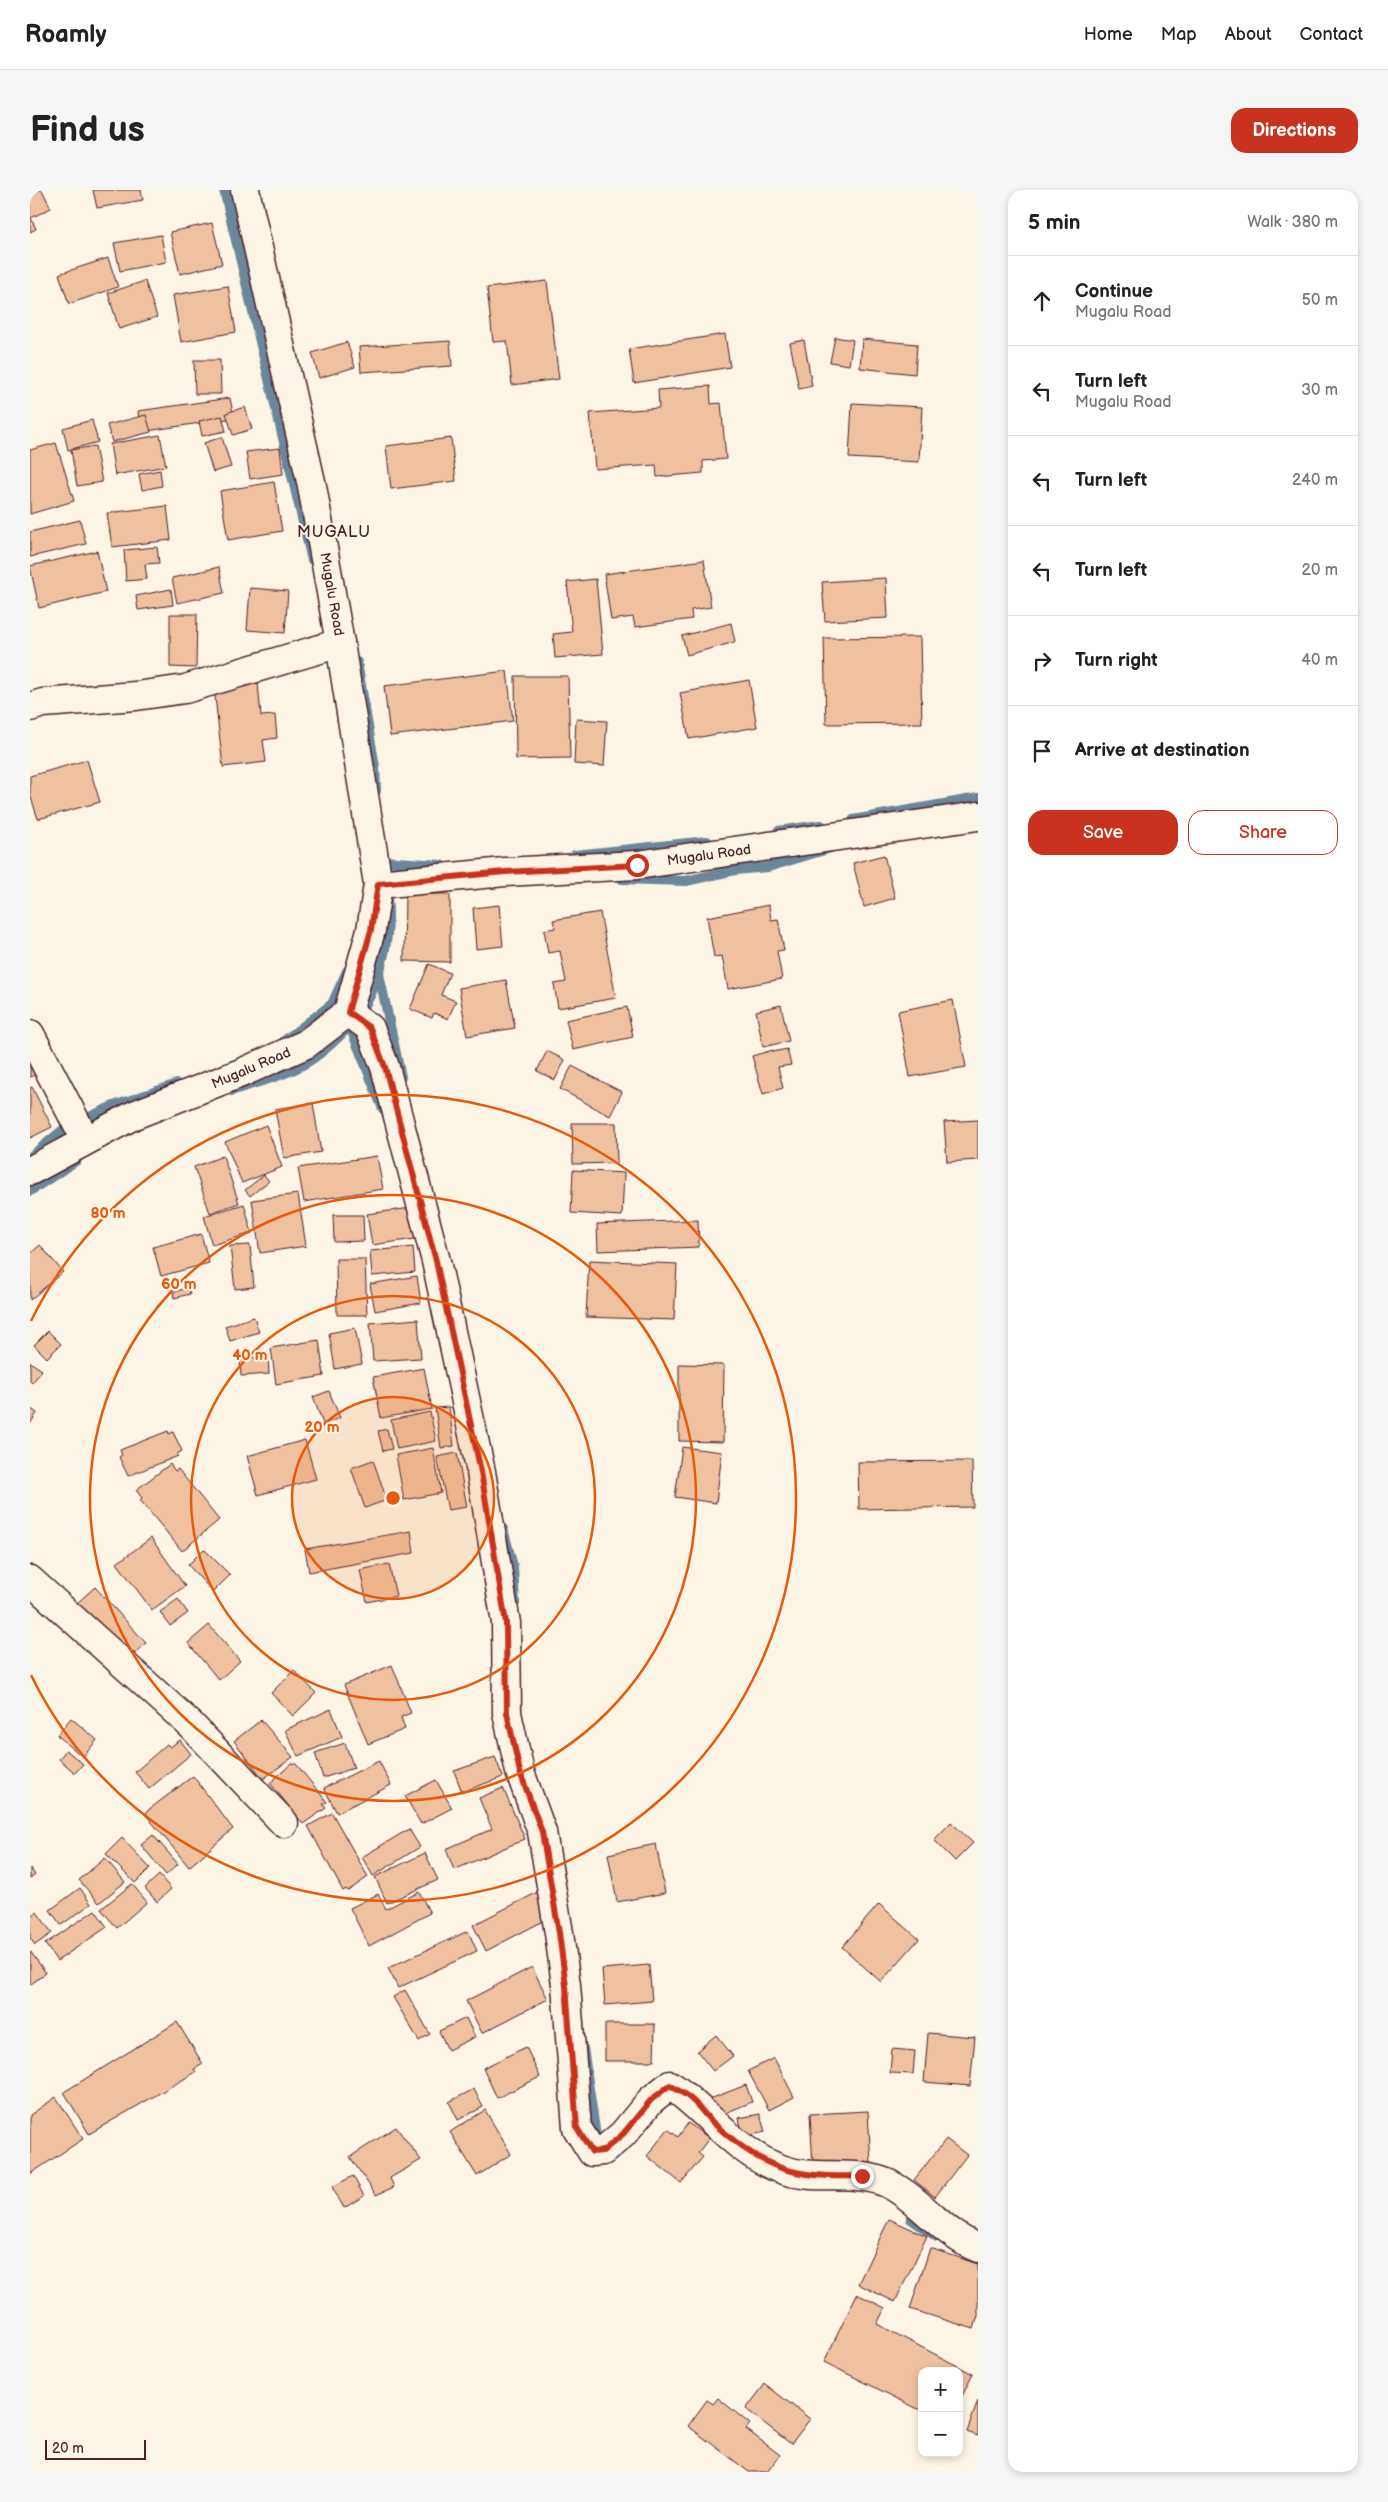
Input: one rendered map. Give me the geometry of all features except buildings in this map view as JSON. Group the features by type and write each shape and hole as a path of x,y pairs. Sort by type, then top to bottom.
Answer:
{"street":[{"name":"Mugalu Road","path":"30,1171 85,1139 134,1115 241,1073 306,1044 348,1012 371,930 378,884 340,643 312,486 245,190"},
{"path":"30,707 43,703 136,696 185,688 340,643"},
{"name":"Mugalu Road","path":"378,884 505,872 637,865 978,816"},
{"path":"348,1012 370,1028 385,1067 436,1261 481,1472 506,1623 507,1713 520,1772 542,1832 566,1986 577,2128 584,2143 592,2152 603,2151 623,2134 651,2100 670,2085 692,2100 710,2120 748,2153 782,2170 821,2177 862,2176 888,2184 910,2198 951,2232 978,2248"},
{"path":"30,1034 85,1139"},
{"path":"30,1580 191,1725 284,1824"}],"waterway":[{"path":"224,190 312,560"},
{"path":"357,662 375,767 376,791"},
{"path":"853,820 978,798"},
{"path":"778,831 821,825"},
{"path":"575,855 707,841"},
{"path":"622,879 686,881 735,870 768,867 831,848"},
{"path":"382,861 441,865"},
{"path":"231,1091 298,1068 329,1045 354,1022 371,995 381,968 388,925 387,897"},
{"path":"284,1041 332,1004 347,971"},
{"path":"379,974 401,1077"},
{"path":"349,1024 383,1109"},
{"path":"30,1157 64,1129 111,1107 177,1084"},
{"path":"30,1191 77,1160"},
{"path":"503,1529 513,1566 515,1603"},
{"path":"583,2048 597,2143"},
{"path":"911,2219 937,2237"}],"district":[{"name":"MUGALU","path":"334,532"}],"route":[{"path":"637,865 505,872 378,884 371,930 348,1012 370,1028 385,1067 436,1261 481,1472 506,1623 507,1713 520,1772 542,1832 559,1933 566,1986 573,2098 577,2128 584,2143 592,2152 603,2151 623,2134 651,2100 670,2085 692,2100 710,2120 731,2136 748,2153 782,2170 821,2177 862,2176"}]}
